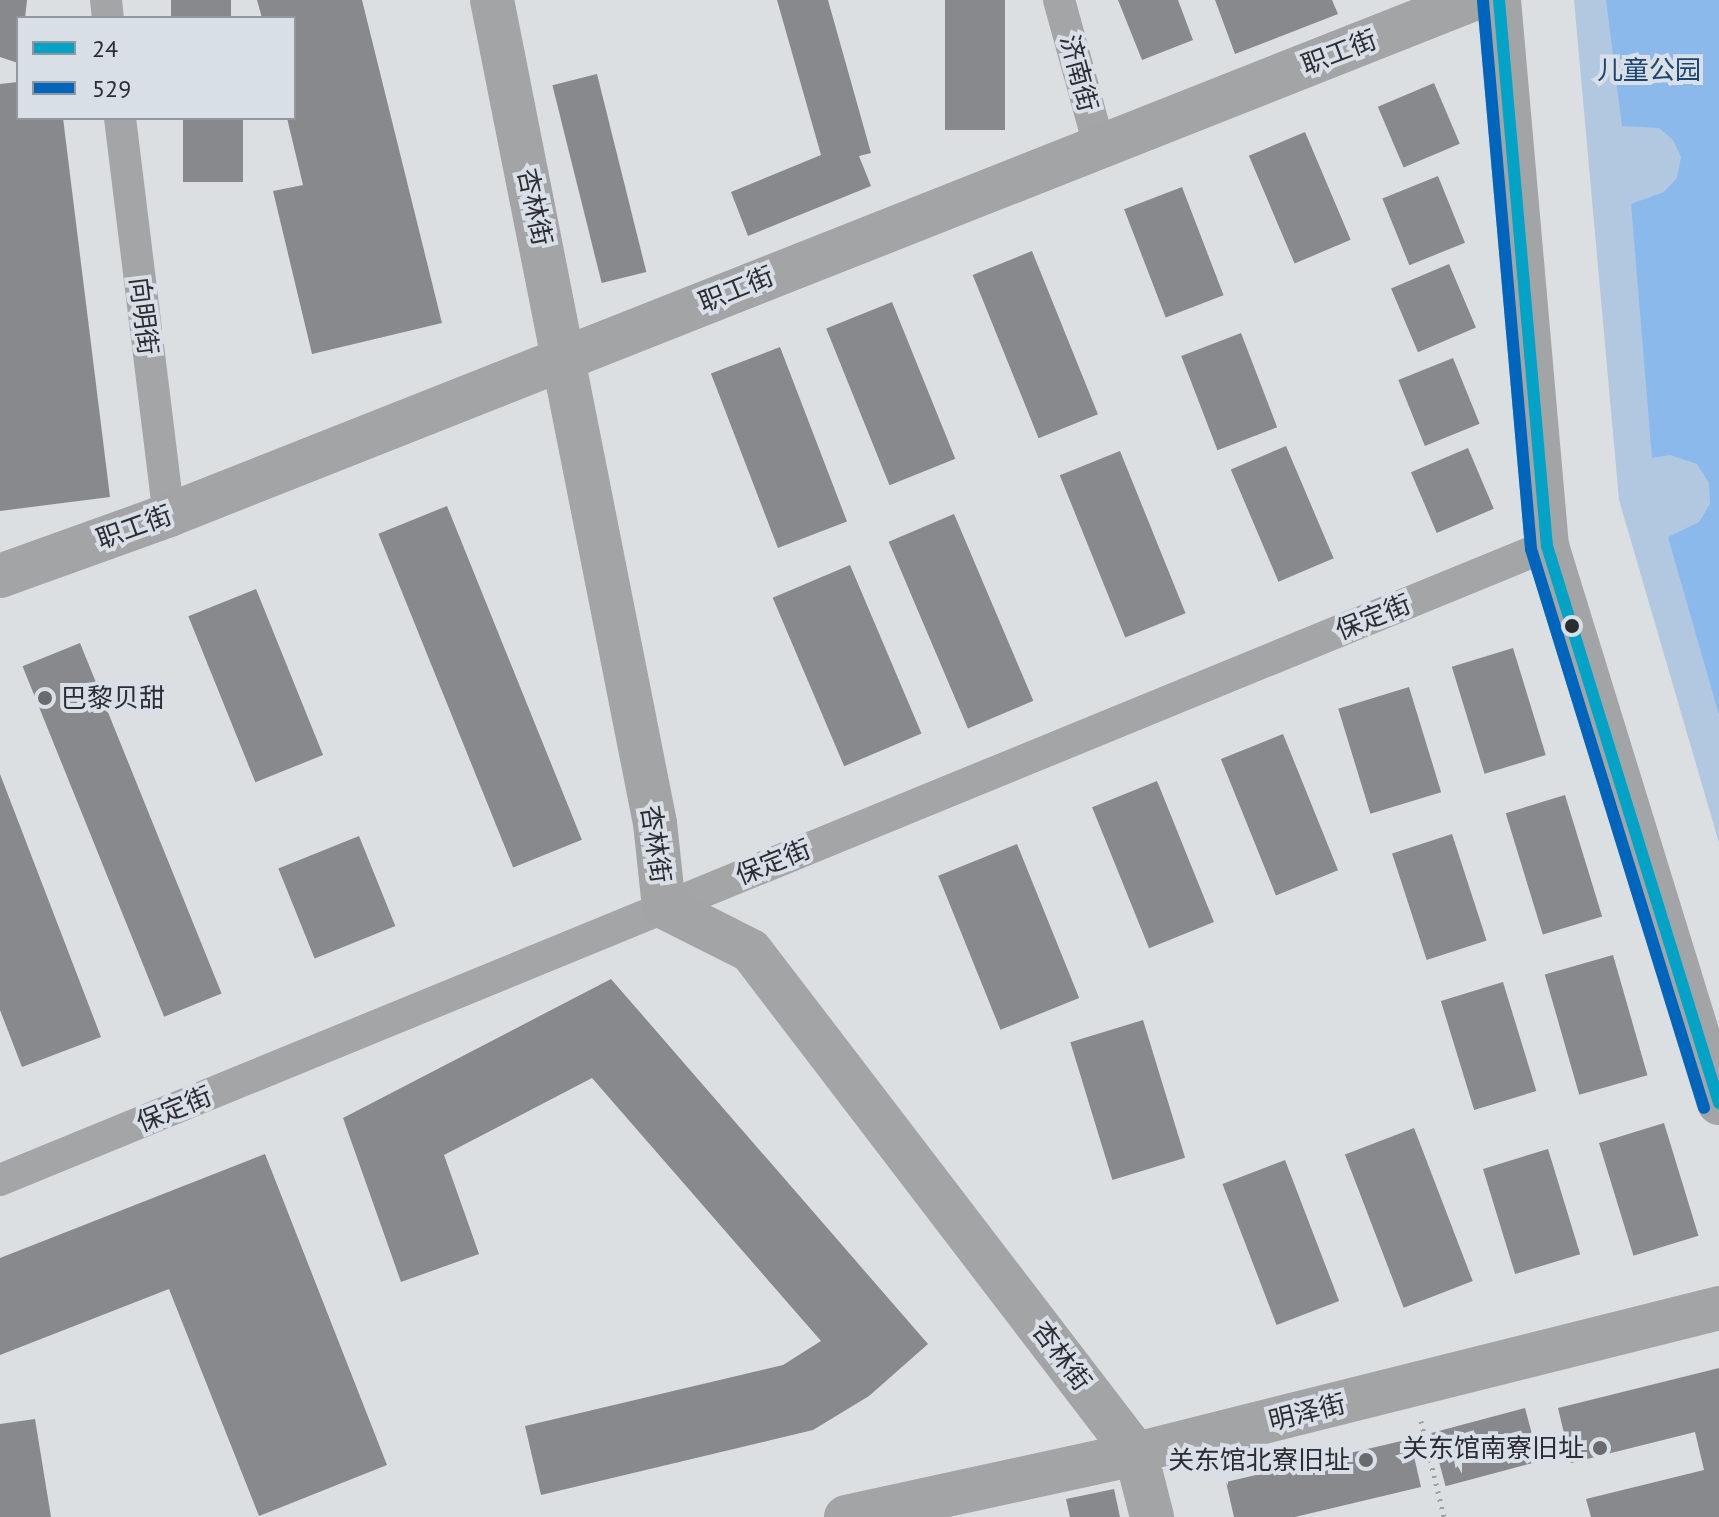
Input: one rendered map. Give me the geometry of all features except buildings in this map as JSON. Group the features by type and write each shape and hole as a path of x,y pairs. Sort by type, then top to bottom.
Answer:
{"street":[{"name":"杏林街","path":"492,0 566,357 655,823 664,907 751,951 1136,1454 1152,1517"},
{"name":"济南街","path":"1059,0 1099,145"},
{"name":"职工街","path":"0,576 169,515 1471,0"},
{"path":"1499,0 1547,546 1719,1103"},
{"name":"向明街","path":"120,120 169,515"},
{"name":"保定街","path":"0,1180 1547,546"},
{"name":"明泽街","path":"846,1517 1136,1454 1719,1308"}],"path":[{"path":"1413,1385 1444,1517"}],"green space":[{"name":"儿童公园","path":"1574,0 1719,0 1719,843 1619,500"}],"water":[{"path":"1606,0 1719,0 1719,715 1668,537 1699,522 1710,504 1709,483 1697,464 1670,455 1652,458 1631,204 1664,192 1677,178 1681,157 1673,140 1659,128 1622,126"}],"transit line":[{"name":"24","path":"1499,0 1547,546 1719,1103"},
{"name":"529","path":"1483,1 1531,549 1704,1108"}],"place":[{"name":"巴黎贝甜","path":"45,698"},
{"name":"关东馆南寮旧址","path":"1600,1448"},
{"name":"关东馆北寮旧址","path":"1366,1460"}]}
